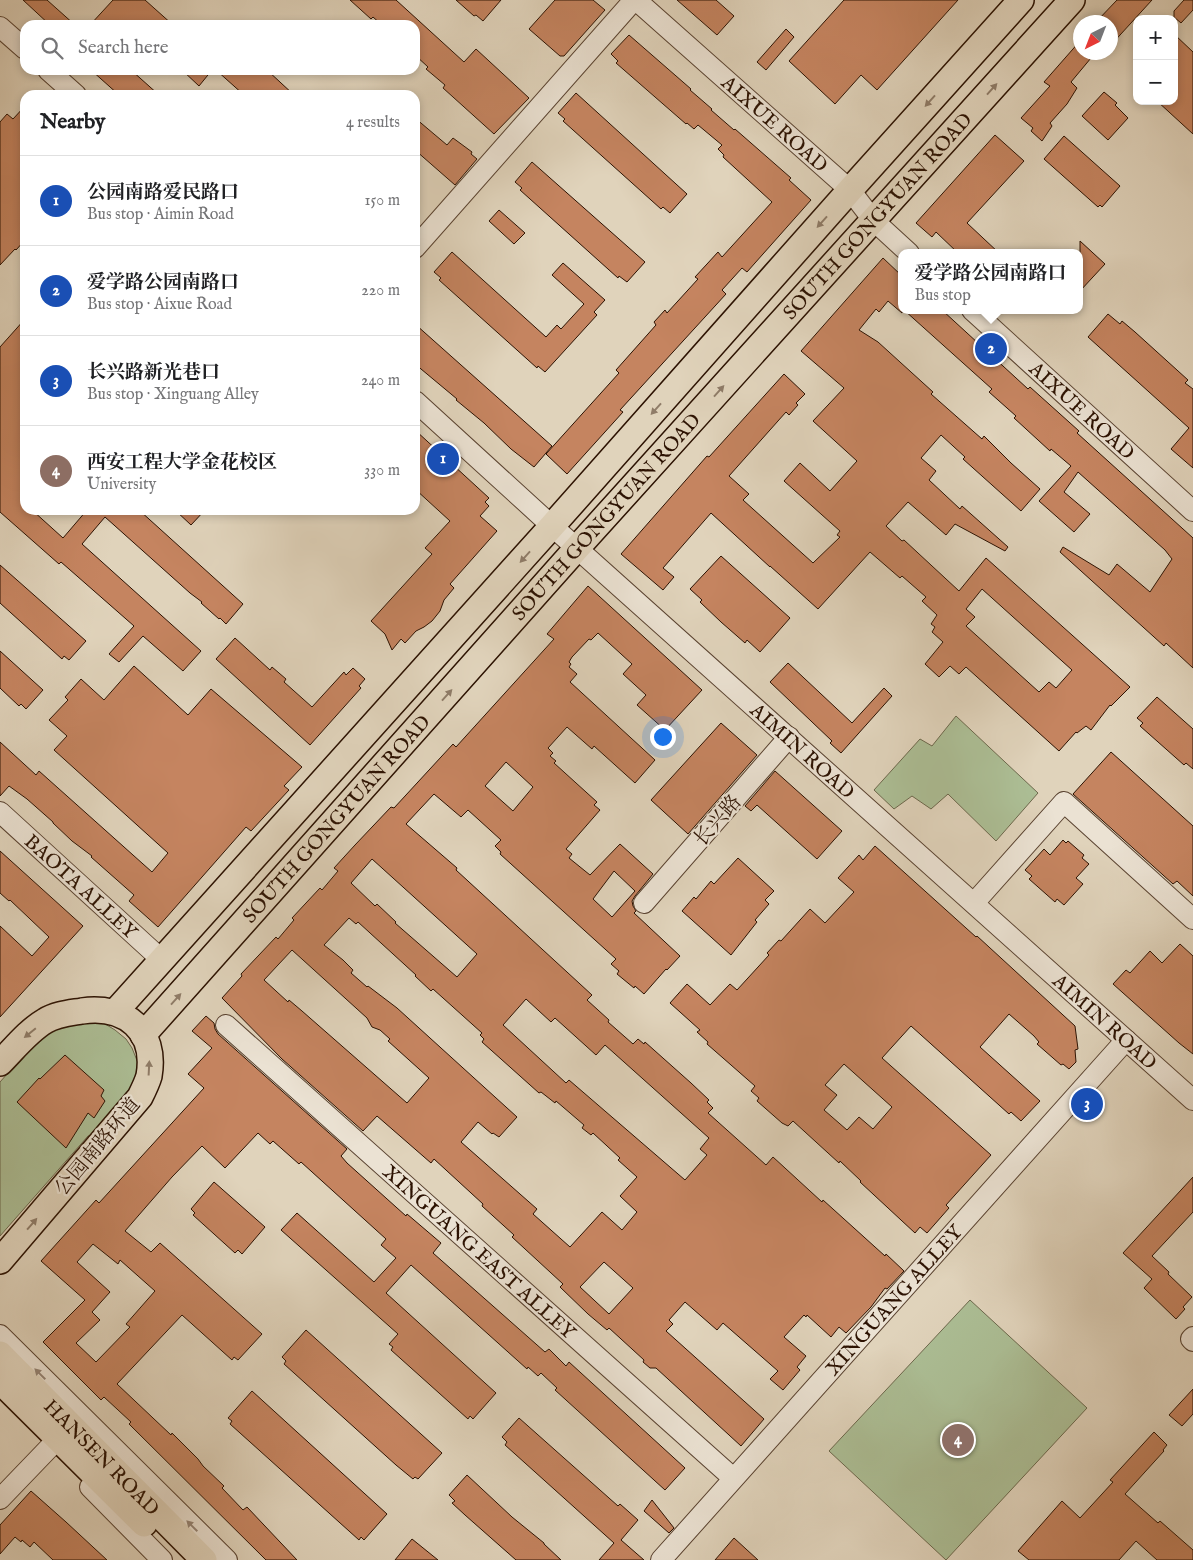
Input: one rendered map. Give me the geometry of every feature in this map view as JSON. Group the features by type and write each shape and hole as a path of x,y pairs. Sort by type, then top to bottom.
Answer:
{"main road":[{"name":"SOUTH GONGYUAN ROAD","path":"115,1012 1021,0"},
{"name":"SOUTH GONGYUAN ROAD","path":"144,1035 577,548 1072,0"},
{"path":"0,1063 24,1038 46,1020 66,1013 95,1009 115,1012 132,1020 144,1035"},
{"name":"公园南路环道","path":"0,1261 140,1098 149,1076 150,1052 144,1035"},
{"name":"HANSEN ROAD","path":"0,1354 204,1560"},
{"name":"HANSEN ROAD","path":"0,1381 180,1560"}],"street":[{"name":"AIXUE ROAD","path":"635,0 850,190 873,220 904,249"},
{"path":"420,242 635,0"},
{"path":"3,36 20,46"},
{"path":"54,75 70,90"},
{"name":"AIXUE ROAD","path":"976,314 1193,511"},
{"name":"AIMIN ROAD","path":"420,406 1193,1100"},
{"name":"长兴路","path":"644,904 789,738"},
{"path":"974,904 1064,802 1193,919"},
{"name":"BAOTA ALLEY","path":"0,812 162,960"},
{"name":"XINGUANG EAST ALLEY","path":"226,1024 733,1478"},
{"name":"XINGUANG ALLEY","path":"661,1560 1126,1040"},
{"path":"0,1335 227,1560"},
{"path":"0,1397 162,1560"},
{"path":"0,1500 50,1447"}],"green space":[{"path":"956,716 1038,793 996,841 948,794 931,809 912,796 894,809 874,790 920,739 932,746"},
{"path":"72,1022 102,1022 126,1039 138,1063 134,1086 96,1134 88,1136 0,1236 0,1082 39,1038 54,1028"},
{"path":"970,1300 1087,1408 946,1560 829,1451"}],"building":[{"path":"23,0 47,0 69,20 45,20"},
{"path":"113,0 145,0 167,20 95,20"},
{"path":"350,0 396,0 418,20 376,20 373,17 371,19"},
{"path":"456,0 501,0 483,21 476,15 474,16"},
{"path":"555,0 593,0 605,10 564,56 560,56 529,29"},
{"path":"677,0 716,0 734,16 717,35"},
{"path":"844,0 958,0 877,90 861,75 835,104 789,61"},
{"path":"1117,0 1152,0 1138,15 1133,15 1133,21 1118,37 1118,15 1103,15"},
{"path":"1184,0 1193,0 1193,10 1181,23 1178,20 1178,15 1174,15 1174,11"},
{"path":"420,22 464,62 476,49 529,98 494,134 443,88 445,85 426,69 428,67 420,60"},
{"path":"786,29 794,37 766,70 757,62"},
{"path":"629,35 691,89 711,110 791,178 789,180 811,200 747,272 742,268 722,290 726,294 620,410 623,412 567,474 546,454 619,373 616,370 656,325 654,322 665,310 667,313 698,279 695,277 718,252 722,257 772,202 723,157 724,155 718,149 722,145 698,125 694,129 686,124 616,63 618,61 611,54"},
{"path":"1178,38 1193,52 1193,134 1161,105 1178,105"},
{"path":"1073,49 1073,60 1089,60 1071,82 1077,88 1067,104 1050,123 1052,126 1042,141 1031,131 1033,128 1021,118 1050,86 1044,82"},
{"path":"97,75 137,75 153,90 113,90"},
{"path":"187,75 208,75 199,86"},
{"path":"222,75 272,75 289,90 238,90"},
{"path":"1104,92 1117,103 1115,105 1128,118 1108,140 1082,116"},
{"path":"576,93 687,194 670,213 663,207 661,209 563,121 565,119 558,113"},
{"path":"20,111 20,246 0,265 0,122 7,114 13,119"},
{"path":"420,122 447,145 453,138 472,152 471,154 477,159 455,185 420,154"},
{"path":"995,135 1024,161 967,223 995,249 954,249 936,232 932,237 916,223"},
{"path":"1064,136 1120,186 1102,207 1100,205 1098,207 1044,159"},
{"path":"532,162 645,262 627,282 619,276 618,278 520,190 522,188 515,182"},
{"path":"499,210 525,233 514,244 489,221"},
{"path":"1080,241 1105,264 1083,288 1083,249 1080,249"},
{"path":"452,252 546,337 557,325 561,329 584,304 552,275 563,263 605,300 594,312 597,315 545,372 538,366 537,368 439,280 441,278 434,272"},
{"path":"883,258 898,272 898,310 888,301 879,312 876,309 859,330 878,342 933,392 931,394 982,439 984,436 1040,489 1021,511 963,459 965,457 941,435 921,458 936,471 929,480 960,509 962,506 1008,547 1005,551 955,524 946,535 908,502 886,526 902,541 904,540 959,591 986,558 1130,687 1110,705 1091,730 1086,726 1076,732 1059,751 966,667 959,674 950,666 939,677 925,664 943,642 932,632 935,627 931,624 937,615 922,601 926,597 870,552 818,609 711,513 663,568 674,577 663,590 621,554 707,456 709,457 784,374 805,394 796,403 798,405 789,415 786,412 729,476 749,494 743,500 813,563 840,537 837,535 840,531 784,481 800,463 830,491 857,461 813,421 844,388 801,351","holes":["982,589 1072,670 1056,688 1049,682 1039,692 966,626 975,617 966,609"]},
{"path":"908,314 946,314 1028,389 1030,387 1079,431 1077,433 1193,538 1193,668 1166,643 1164,646 1060,552 1063,547 1109,575 1117,564 1150,592 1172,559 1165,550 1078,472 1064,492 1090,514 1074,532 1039,501 1071,466 1051,449 1050,451 1014,418 1016,416 989,392 992,389"},
{"path":"1108,314 1120,324 1122,321 1135,332 1188,380 1185,383 1193,389 1193,468 1171,449 1189,428 1088,337"},
{"path":"20,325 20,515 38,515 63,538 83,515 145,515 243,604 226,624 105,517 82,544 201,651 183,671 143,636 119,662 109,654 134,626 0,512 0,347"},
{"path":"420,328 552,446 534,467 511,449 457,399 420,368"},
{"path":"420,435 489,498 485,502 489,506 480,516 497,531 450,584 454,588 444,600 440,611 432,621 416,631 405,643 401,639 392,650 385,634 371,621 432,554 425,548 450,521 420,494"},
{"path":"180,515 200,515 191,525"},
{"path":"721,556 790,618 760,652 747,640 745,643 721,622 700,602 702,600 690,589"},
{"path":"0,565 86,641 69,660 64,656 62,659 0,603"},
{"path":"588,586 702,690 665,730 637,705 646,695 623,674 632,664 598,633 591,640 589,639 569,662 571,664 569,667 577,674 570,682 655,760 635,783 594,746 592,749 567,727 548,748 553,753 550,756 556,761 554,763 597,802 594,805 600,810 566,849 572,854 569,858 590,875 620,844 653,874 632,901 636,911 634,913 680,956 644,994 617,974 619,971 611,964 616,959 500,854 501,852 495,846 501,840 468,810 461,817 434,794 406,824 457,868 456,870 592,995 587,1000 609,1020 608,1022 633,1044 638,1039 644,1044 645,1042 709,1100 707,1102 713,1108 708,1113 766,1165 773,1157 822,1202 823,1200 904,1271 887,1289 885,1288 871,1307 846,1333 839,1327 831,1337 807,1315 806,1317 804,1315 784,1337 806,1356 797,1367 800,1370 783,1390 770,1379 778,1371 723,1323 717,1330 685,1302 669,1320 673,1324 666,1331 764,1419 741,1446 656,1368 650,1368 643,1362 644,1360 609,1328 607,1330 588,1314 560,1287 563,1284 512,1237 514,1235 482,1206 483,1204 434,1159 431,1163 377,1116 363,1131 282,1059 222,998 242,976 241,974 276,937 278,939 294,920 292,918 320,888 322,890 338,871 334,868 355,845 391,807 394,808 453,744 456,747 554,639 547,634","holes":["506,762 533,787 513,811 485,786","372,859 477,954 457,977 395,923 377,904 375,906 351,883","614,871 635,891 612,917 593,899","349,918 356,924 358,922 431,991 433,989 482,1033 480,1035 484,1039 482,1042 539,1093 541,1092 555,1103 556,1101 584,1125 582,1128 591,1135 593,1133 620,1158 618,1160 637,1177 620,1196 637,1212 622,1230 602,1212 570,1247 533,1214 537,1209 461,1142 478,1122 492,1134 499,1137 517,1117 397,1008 351,973 353,970 324,945","292,950 367,1018 372,1027 380,1030 390,1039 388,1041 429,1078 407,1103 289,1000 288,1002 264,980","526,999 551,1022 555,1018 596,1055 605,1045 709,1138 700,1149 707,1155 685,1180 569,1080 566,1083 503,1025","604,1262 633,1288 609,1314 580,1287"]},
{"path":"235,638 270,670 272,667 286,679 284,682 312,707 344,672 346,675 353,668 365,679 359,686 361,688 310,745 216,659"},
{"path":"0,651 43,690 26,709 21,704 19,706 0,688"},
{"path":"788,663 852,723 884,688 892,696 841,753 830,743 832,741 770,682"},
{"path":"134,666 188,715 211,689 302,767 284,786 289,790 251,831 246,827 158,927 129,901 134,895 27,799 9,786 0,796 0,742 36,775 39,771 152,872 168,853 54,750 67,736 49,720 68,700 65,697 81,679 104,700"},
{"path":"1157,697 1193,729 1193,769 1186,763 1184,765 1140,726 1143,723 1137,718"},
{"path":"721,723 757,755 688,834 651,800"},
{"path":"1111,752 1193,826 1193,896 1177,881 1173,884 1073,794"},
{"path":"775,771 842,831 817,859 757,805 751,811 745,806"},
{"path":"1063,840 1066,843 1068,841 1084,855 1082,858 1089,864 1076,878 1083,884 1064,905 1057,899 1055,902 1029,879 1032,876 1025,870 1044,849 1050,855"},
{"path":"875,846 1075,1026 1078,1049 1075,1050 1076,1062 1069,1069 1063,1064 1061,1065 1037,1044 1039,1042 1034,1036 1009,1014 980,1047 1040,1101 1021,1121 1011,1112 1009,1114 911,1026 882,1058 991,1155 946,1205 949,1208 927,1233 920,1227 915,1233 840,1161 839,1163 793,1121 788,1126 782,1123 757,1101 759,1098 751,1091 755,1086 707,1044 708,1042 697,1032 700,1030 670,1003 687,984 710,1005 730,984 737,990 769,955 767,953 779,940 781,941 810,909 825,923 854,892 838,878 859,855 863,860","holes":["844,1064 892,1107 873,1129 859,1117 847,1130 824,1110 837,1095 825,1085"]},
{"path":"0,851 83,926 0,1017 0,926 32,956 49,937 0,893"},
{"path":"738,858 774,891 765,900 769,904 755,920 757,922 731,955 682,911 694,897 696,899 711,881 714,884"},
{"path":"1180,944 1193,956 1193,1054 1113,984 1126,970 1130,973 1150,951 1162,963"},
{"path":"206,1016 214,1023 218,1034 347,1149 341,1156 347,1163 406,1216 407,1214 441,1243 433,1253 545,1352 549,1349 566,1366 569,1362 685,1468 665,1490 555,1390 557,1388 541,1373 538,1376 528,1367 527,1369 411,1265 386,1293 496,1393 473,1419 470,1416 468,1419 391,1350 393,1347 389,1344 398,1334 281,1230 297,1213 374,1282 396,1258 381,1245 386,1239 301,1162 299,1164 273,1141 270,1144 258,1133 225,1168 202,1146 125,1231 151,1252 160,1243 262,1334 238,1360 234,1357 232,1360 182,1315 117,1384 171,1435 172,1433 224,1486 222,1488 243,1510 247,1507 297,1560 266,1560 129,1424 131,1422 104,1397 101,1400 43,1342 85,1300 41,1261 96,1200 99,1203 204,1088 188,1074 212,1048 192,1031","holes":["93,1244 118,1264 120,1260 155,1291 126,1324 130,1327 96,1362 76,1343 100,1320 92,1312 110,1292 77,1262"]},
{"path":"65,1055 104,1090 101,1096 105,1101 94,1118 88,1113 66,1148 17,1102 39,1078"},
{"path":"1193,1177 1193,1212 1152,1256 1192,1297 1176,1319 1144,1288 1152,1279 1123,1253"},
{"path":"214,1182 265,1227 242,1254 238,1250 235,1253 193,1215 195,1213 191,1209"},
{"path":"306,1330 442,1453 418,1479 415,1477 413,1479 396,1465 284,1364 286,1361 282,1357"},
{"path":"1193,1389 1193,1414 1182,1426 1169,1415"},
{"path":"252,1391 387,1514 364,1540 361,1537 359,1540 230,1424 232,1421 228,1418"},
{"path":"519,1418 618,1506 620,1504 638,1520 621,1540 644,1560 599,1560 614,1543 505,1445 507,1442 502,1437"},
{"path":"1154,1432 1167,1445 1164,1451 1125,1494 1193,1550 1193,1560 1157,1560 1136,1541 1119,1560 1029,1560 1018,1551 1062,1501 1080,1518 1113,1482 1110,1480"},
{"path":"467,1475 561,1560 516,1560 465,1515 452,1503 455,1501 449,1495"},
{"path":"31,1491 107,1560 53,1560 34,1542 30,1547 15,1537 0,1554 0,1525"},
{"path":"652,1500 674,1528 669,1533 644,1511"},
{"path":"734,1538 758,1560 715,1560"},
{"path":"412,1539 438,1560 395,1560"}],"place":[{"name":"爱学路公园南路口","path":"991,349"},
{"name":"公园南路爱民路口","path":"443,459"},
{"name":"长兴路新光巷口","path":"1087,1104"},
{"name":"西安工程大学金花校区","path":"958,1440"}]}
